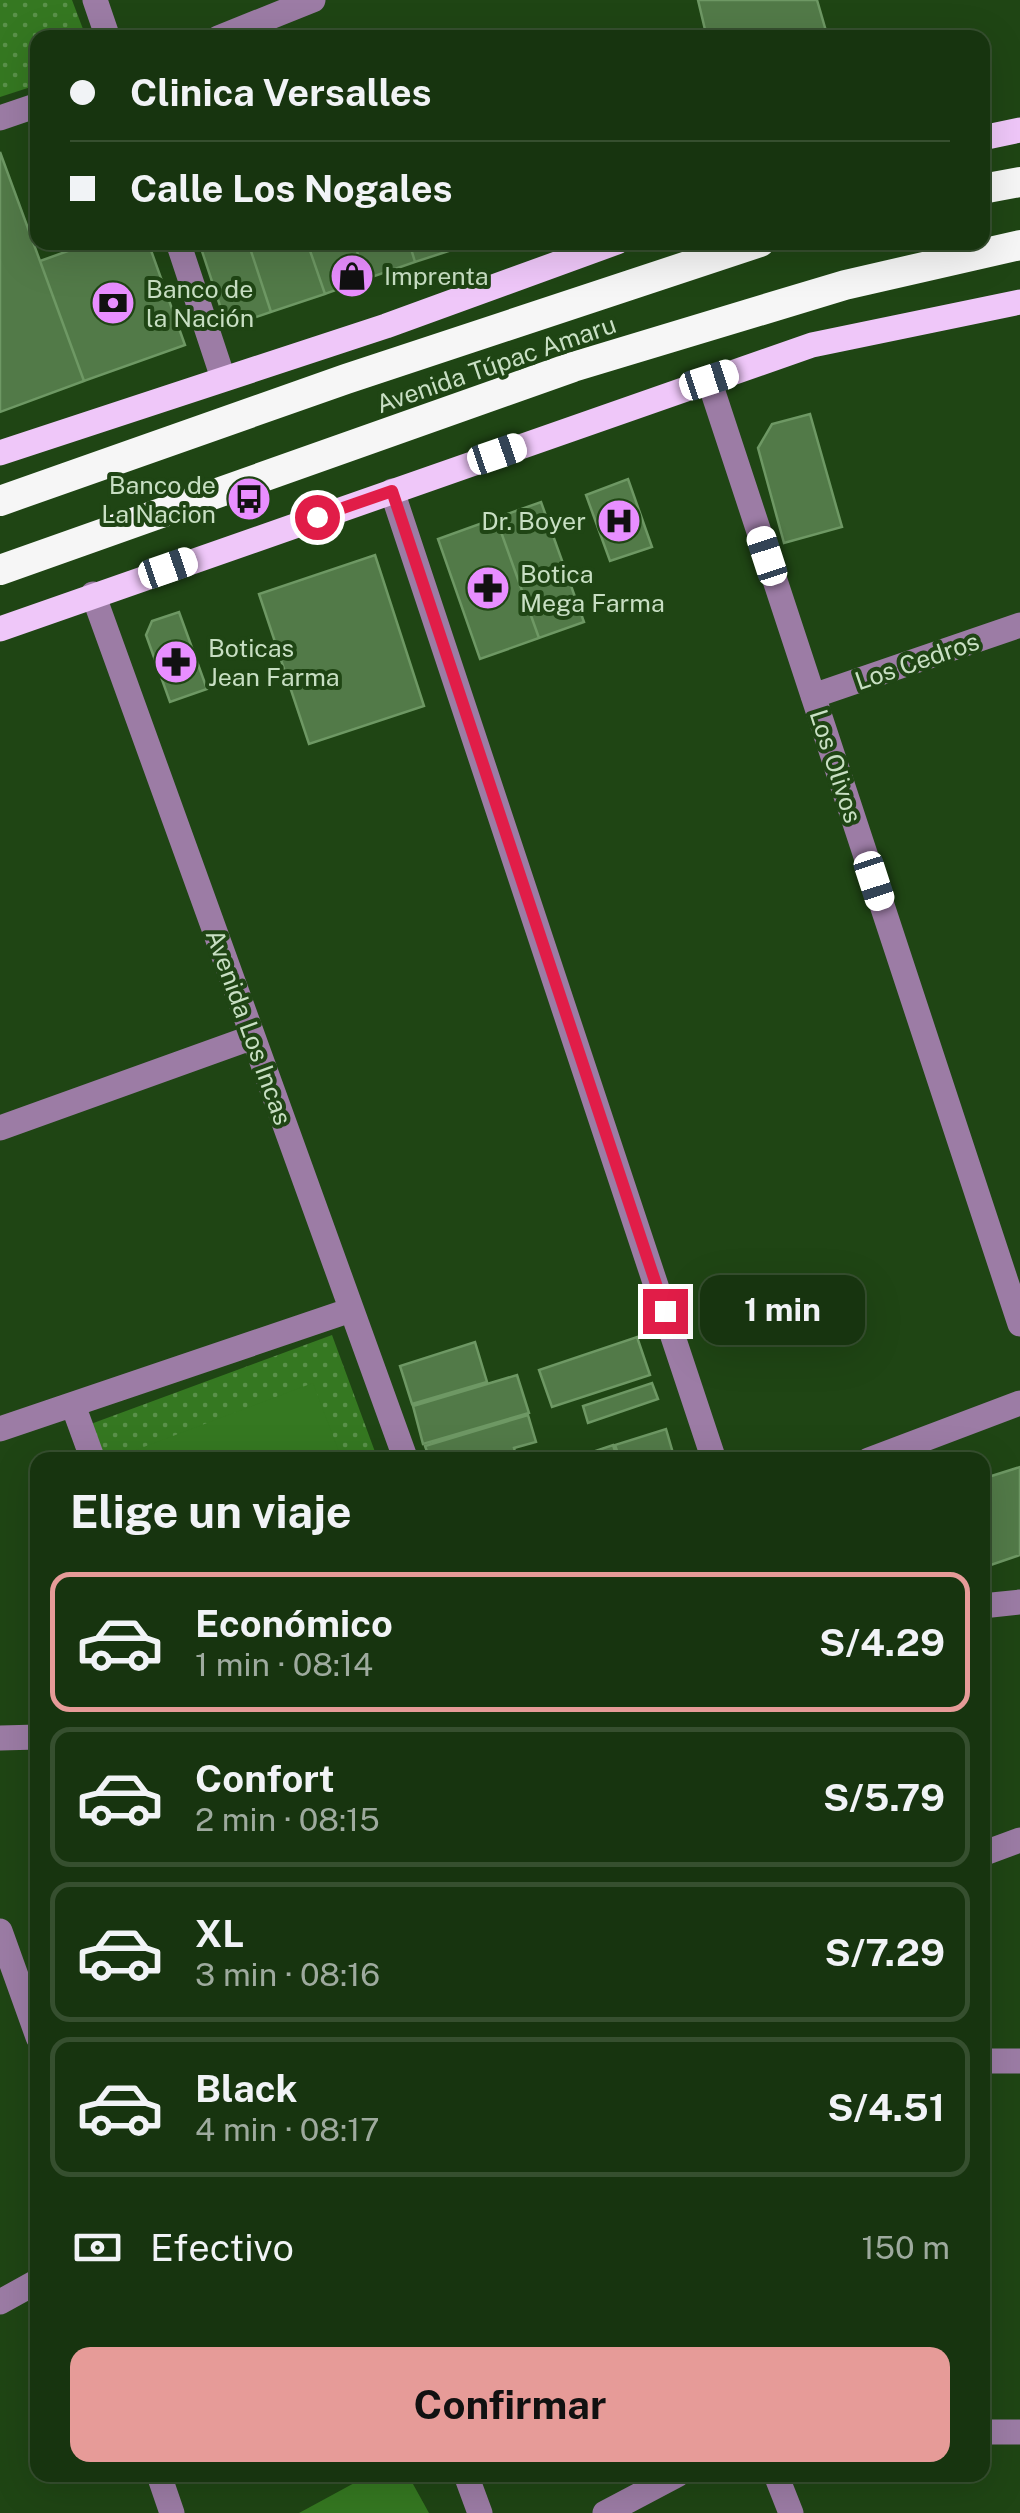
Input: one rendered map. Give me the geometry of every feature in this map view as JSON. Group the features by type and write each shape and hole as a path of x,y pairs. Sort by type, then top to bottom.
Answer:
{"highway":[{"path":"990,188 1020,182"},
{"name":"Avenida Túpac Amaru","path":"0,570 573,367 846,285 1020,245"},
{"name":"Avenida Túpac Amaru","path":"0,501 346,379 736,250"}],"main road":[{"path":"990,136 1020,130"},
{"path":"0,454 594,250"},
{"path":"0,629 812,345 1020,302"}],"street":[{"path":"95,0 105,30"},
{"path":"238,30 313,0"},
{"path":"0,118 30,107"},
{"path":"181,250 223,378"},
{"name":"Los Olivos","path":"709,380 1020,1324"},
{"path":"392,491 711,1452"},
{"name":"Avenida Los Incas","path":"93,594 403,1452"},
{"name":"Los Cedros","path":"813,696 1020,625"},
{"path":"0,1128 253,1037"},
{"path":"0,1429 352,1310"},
{"path":"890,1452 1020,1403"},
{"path":"72,1405 90,1452"},
{"path":"990,1605 1020,1602"},
{"path":"0,1738 30,1737"},
{"path":"990,1851 1020,1840"},
{"path":"0,1931 30,2015"},
{"path":"990,2061 1020,2062"},
{"path":"0,2302 30,2285"},
{"path":"990,2432 1020,2432"},
{"path":"162,2482 172,2513"},
{"path":"469,2482 480,2513"},
{"path":"605,2513 664,2482"},
{"path":"779,2482 790,2513"}],"green space":[{"path":"0,0 72,0 83,30 30,30 30,87 0,97"},
{"path":"332,1335 375,1452 98,1452 88,1425"},
{"path":"313,1383 339,1452 131,1452"},
{"path":"356,2482 412,2482 429,2513 299,2513"}],"building":[{"path":"698,0 817,0 826,30 705,30"},
{"path":"0,152 30,234 30,250 36,250 84,381 0,412"},
{"name":"Banco de la Nación","path":"71,250 151,250 185,345 84,381 40,261"},
{"path":"202,250 251,250 271,312 227,327"},
{"path":"251,250 310,250 325,294 271,312"},
{"path":"310,250 357,250 366,279 325,294"},
{"path":"357,250 411,250 415,262 366,279"},
{"path":"411,250 452,250 415,262"},
{"path":"810,414 842,527 784,543 758,448 772,424"},
{"name":"Dr. Boyer","path":"628,479 652,547 610,561 586,495"},
{"path":"541,502 584,622 539,638 496,518"},
{"name":"Botica Mega Farma","path":"496,518 539,638 480,659 438,539"},
{"path":"375,555 424,706 309,744 259,594"},
{"name":"Boticas Jean Farma","path":"179,612 207,689 170,702 146,635 152,621"},
{"path":"637,1337 650,1375 552,1407 539,1370"},
{"path":"475,1342 487,1382 412,1404 400,1366"},
{"path":"517,1375 529,1413 423,1444 413,1406"},
{"path":"652,1383 658,1399 588,1423 583,1406"},
{"path":"528,1415 536,1442 514,1448 515,1452 427,1452 425,1446"},
{"path":"666,1429 673,1452 617,1452 615,1445"},
{"path":"613,1445 615,1452 592,1452"},
{"path":"1020,1467 1020,1555 990,1565 990,1476"}],"place":[{"name":"Imprenta","path":"352,276"},
{"name":"Banco de la Nación","path":"113,303"},
{"name":"Banco de La Nacion","path":"249,499"},
{"name":"Dr. Boyer","path":"619,521"},
{"name":"Botica Mega Farma","path":"488,588"},
{"name":"Boticas Jean Farma","path":"176,662"}],"route":[{"path":"317,517 392,491 665,1311"}]}
